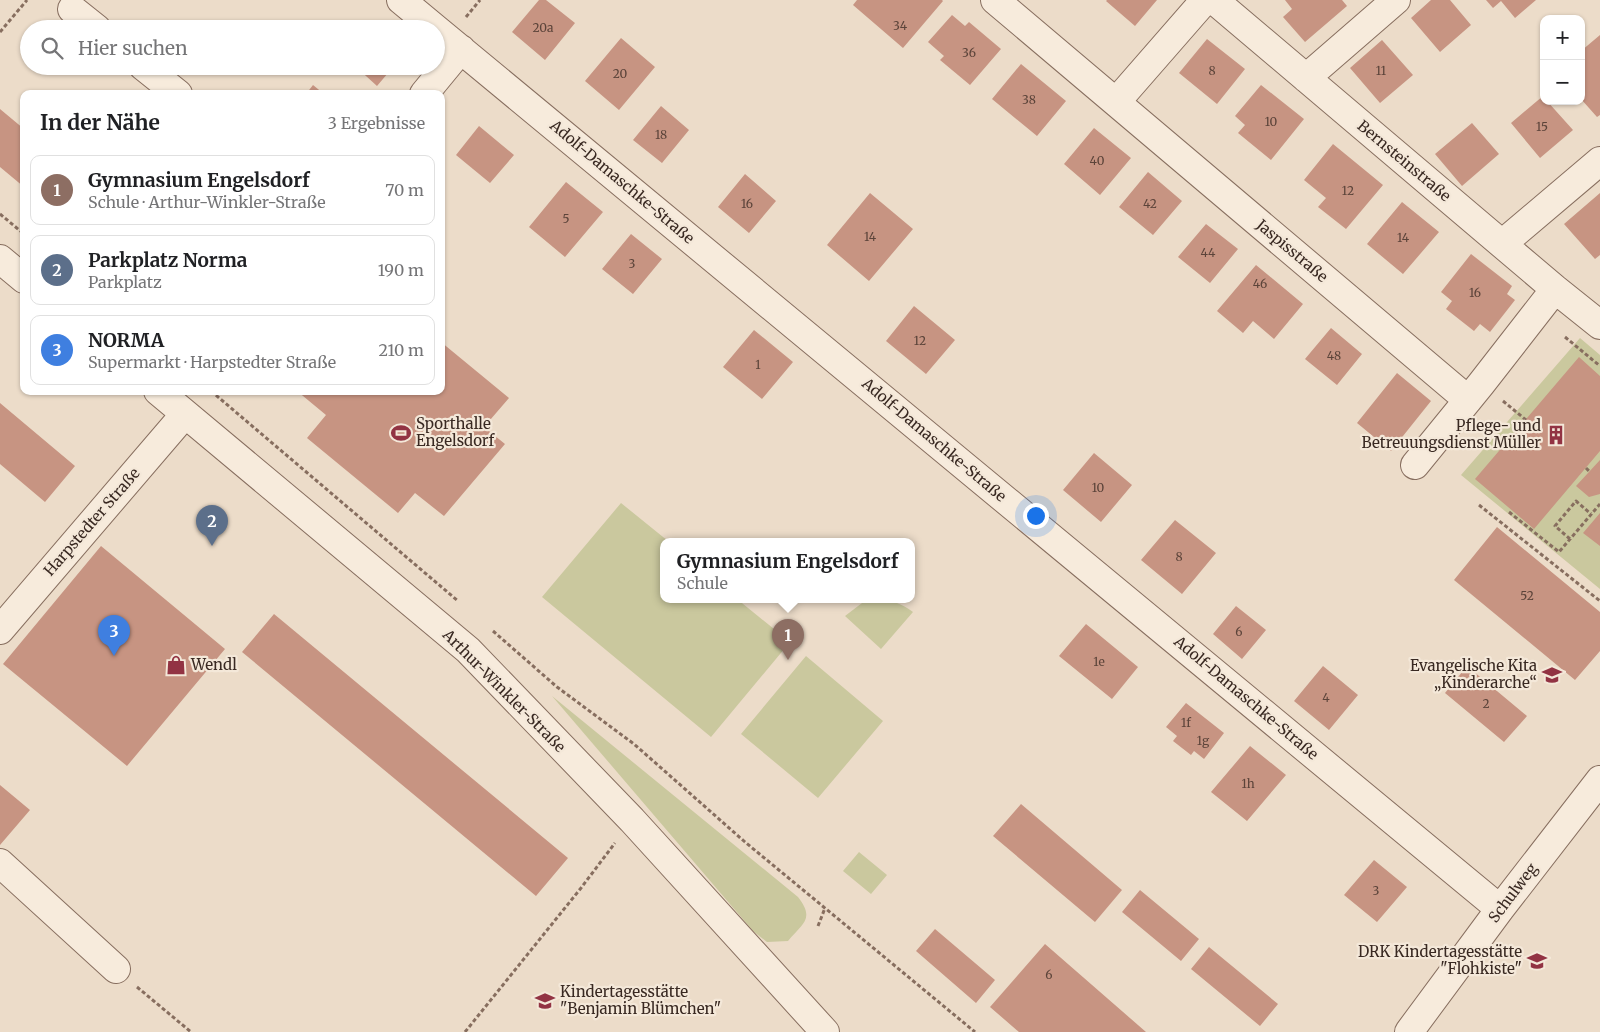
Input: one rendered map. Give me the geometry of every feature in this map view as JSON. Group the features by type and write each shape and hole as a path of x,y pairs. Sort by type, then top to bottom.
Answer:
{"street":[{"name":"Adolf-Damaschke-Straße","path":"401,0 425,20"},
{"name":"Jaspisstraße","path":"995,0 1468,400"},
{"path":"1116,102 1205,0"},
{"name":"Bernsteinstraße","path":"1214,0 1600,325"},
{"path":"1306,78 1396,0"},
{"path":"72,9 86,20"},
{"name":"Adolf-Damaschke-Straße","path":"445,36 1500,909"},
{"path":"445,68 461,49"},
{"path":"155,75 173,90"},
{"path":"427,90 440,75"},
{"path":"1502,244 1600,161"},
{"path":"0,259 20,276"},
{"path":"1415,465 1555,289"},
{"name":"Harpstedter Straße","path":"0,630 171,399"},
{"name":"Arthur-Winkler-Straße","path":"171,399 468,650 632,820 777,981 826,1032"},
{"name":"Schulweg","path":"1409,1032 1500,909 1600,780"},
{"path":"0,863 116,969"},
{"name":"Arthur-Winkler-Straße","path":"777,981 847,1032"}],"path":[{"path":"0,32 27,0"},
{"path":"0,214 20,231"},
{"path":"1565,337 1600,366"},
{"path":"216,395 459,602"},
{"path":"1586,468 1590,472"},
{"path":"1570,539 1555,526 1560,520 1576,501 1591,514"},
{"path":"1509,512 1559,552 1600,504"},
{"path":"1479,505 1600,601"},
{"path":"489,628 557,687 634,744 745,842 975,1032"},
{"path":"464,1032 581,888 632,820"},
{"path":"818,926 826,907"},
{"path":"116,969 191,1032"}],"shaded area":[{"path":"1580,338 1600,355 1600,589 1461,475"},
{"path":"621,503 664,538 660,538 660,603 742,603 790,642 711,737 542,597"},
{"path":"862,603 897,603 913,612 881,649 845,616"},
{"path":"806,656 883,721 818,798 741,734"},
{"path":"552,696 798,897 806,911 806,916 802,925 788,941 767,942 753,931"},
{"path":"859,852 887,875 871,894 843,871"}],"building":[{"path":"539,0 546,0 575,23 545,60 512,32"},
{"path":"857,0 943,1 903,48 853,5"},
{"path":"1107,0 1157,0 1135,26"},
{"path":"1285,0 1342,0 1347,6 1305,42 1283,17 1292,9"},
{"path":"1431,0 1450,0 1471,25 1440,52 1411,18"},
{"path":"1486,0 1536,0 1515,18 1501,1 1493,8"},
{"path":"952,15 965,26 969,22 1001,49 970,85 940,60 944,56 928,42"},
{"path":"1600,35 1600,115 1597,117 1585,104 1585,48"},
{"path":"621,38 655,67 619,110 585,81"},
{"path":"1207,39 1245,69 1217,104 1179,73"},
{"path":"1382,40 1413,75 1380,103 1350,68"},
{"path":"1021,64 1066,101 1037,136 992,99"},
{"path":"365,75 386,75 377,86"},
{"path":"313,85 319,90 309,90"},
{"path":"1261,85 1304,119 1271,160 1238,133 1245,125 1235,116"},
{"path":"1540,99 1540,105 1551,105 1573,130 1540,158 1511,123"},
{"path":"661,106 689,130 662,163 633,140"},
{"path":"0,109 20,126 20,184 0,167"},
{"path":"1472,123 1499,154 1462,186 1435,154"},
{"path":"479,126 514,155 490,183 456,155"},
{"path":"1094,128 1131,158 1100,195 1064,164"},
{"path":"1333,144 1383,185 1346,229 1318,207 1326,198 1304,180"},
{"path":"1148,172 1182,201 1153,235 1119,207"},
{"path":"745,174 776,201 749,233 718,207"},
{"path":"566,182 603,212 565,257 529,227"},
{"path":"870,193 913,229 869,281 827,245"},
{"path":"1600,193 1600,255 1595,259 1564,224"},
{"path":"1402,202 1439,232 1403,274 1367,244"},
{"path":"1206,224 1238,249 1210,283 1178,257"},
{"path":"631,234 662,259 633,294 602,269"},
{"path":"1471,254 1512,286 1507,294 1515,300 1490,332 1480,324 1474,331 1446,309 1452,301 1441,292"},
{"path":"1256,265 1303,304 1274,339 1253,321 1243,333 1217,311"},
{"path":"914,306 955,340 926,374 886,341"},
{"path":"1331,328 1362,354 1337,385 1305,359"},
{"path":"754,330 793,362 762,399 723,367"},
{"name":"Sporthalle Engelsdorf","path":"445,345 509,398 484,427 505,444 444,516 415,493 398,513 307,438 326,415 302,395 445,395"},
{"name":"Pflege- und Betreuungsdienst Müller","path":"1579,357 1600,376 1600,451 1534,529 1475,479"},
{"path":"1397,373 1431,401 1391,451 1357,423"},
{"path":"0,403 75,466 45,502 0,464"},
{"path":"1094,453 1132,485 1101,522 1063,490"},
{"path":"1600,460 1600,494 1589,497 1576,486"},
{"path":"1600,513 1600,546 1583,533"},
{"path":"1175,520 1216,553 1182,594 1141,560"},
{"path":"1497,527 1600,612 1600,651 1575,680 1454,580"},
{"path":"101,546 225,649 127,766 3,664"},
{"path":"1236,606 1266,630 1242,659 1213,634"},
{"path":"274,614 568,858 536,896 242,652"},
{"path":"1086,624 1138,667 1112,699 1059,656"},
{"path":"1323,666 1358,695 1329,730 1294,701"},
{"path":"1467,666 1527,716 1504,742 1445,693"},
{"path":"1186,703 1224,733 1204,759 1194,751 1191,755 1173,741 1177,736 1166,727"},
{"path":"1250,746 1286,775 1247,821 1211,792"},
{"path":"0,785 30,810 0,845"},
{"path":"1021,804 1122,890 1095,922 993,836"},
{"path":"1374,860 1407,887 1377,922 1344,895"},
{"path":"1140,890 1199,939 1181,961 1122,912"},
{"path":"935,929 995,980 976,1003 916,951"},
{"path":"1045,944 1146,1032 1019,1032 990,1007"},
{"path":"1209,947 1278,1004 1260,1026 1191,969"}],"place":[{"name":"Sporthalle Engelsdorf","path":"401,433"},
{"name":"Pflege- und Betreuungsdienst Müller","path":"1556,435"},
{"name":"Parkplatz Norma","path":"212,546"},
{"name":"NORMA","path":"114,656"},
{"name":"Gymnasium Engelsdorf","path":"788,660"},
{"name":"Wendl","path":"176,665"},
{"name":"Evangelische Kita „Kinderarche“","path":"1552,675"},
{"name":"DRK Kindertagesstätte \"Flohkiste\"","path":"1537,961"},
{"name":"Kindertagesstätte \"Benjamin Blümchen\"","path":"545,1001"}]}
